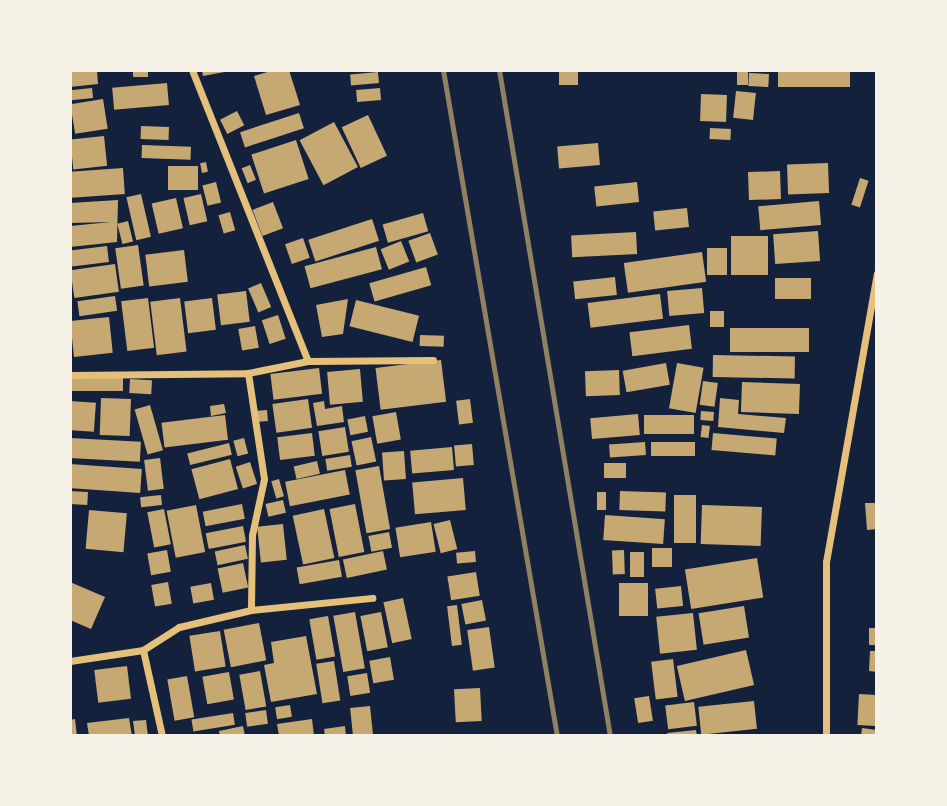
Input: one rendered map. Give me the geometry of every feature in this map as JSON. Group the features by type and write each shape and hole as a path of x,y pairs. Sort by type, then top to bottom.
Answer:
{"street":[{"path":"192,70 308,361"},
{"path":"826,736 826,562 877,273"},
{"path":"70,375 248,373 308,361 433,360"},
{"path":"248,373 264,479 252,535 251,610"},
{"path":"70,661 143,650 179,626 251,610 372,598"},
{"path":"143,650 162,736"}],"building":[{"path":"70,70 97,70 98,84 70,87"},
{"path":"133,70 148,70 148,77 133,77"},
{"path":"202,70 230,70 230,71 203,76"},
{"path":"274,70 289,70 300,105 266,115 254,76"},
{"path":"559,70 578,70 578,85 559,85"},
{"path":"737,70 748,70 748,85 737,85"},
{"path":"778,70 850,70 850,87 778,87"},
{"path":"378,72 379,83 351,85 350,74"},
{"path":"749,73 769,74 768,87 748,86"},
{"path":"167,83 169,105 114,110 112,88"},
{"path":"92,88 93,98 71,100 70,90"},
{"path":"380,88 381,100 357,102 356,90"},
{"path":"736,91 756,93 753,120 733,118"},
{"path":"701,94 727,95 726,122 700,121"},
{"path":"103,99 108,129 75,134 70,104"},
{"path":"237,111 244,125 227,134 220,120"},
{"path":"299,113 304,128 245,147 240,132"},
{"path":"368,115 387,156 361,168 342,127"},
{"path":"334,122 358,167 324,185 300,140"},
{"path":"141,126 169,127 169,140 141,139"},
{"path":"710,128 731,129 730,140 709,139"},
{"path":"104,136 107,166 73,169 70,140"},
{"path":"296,140 309,179 264,194 251,155"},
{"path":"598,143 600,165 559,168 557,147"},
{"path":"142,145 191,147 191,160 142,158"},
{"path":"206,162 208,172 202,173 200,163"},
{"path":"828,163 829,193 788,194 787,164"},
{"path":"250,165 256,180 248,183 242,168"},
{"path":"168,166 198,166 198,190 168,190"},
{"path":"123,168 125,194 72,198 70,172"},
{"path":"780,171 781,199 749,200 748,172"},
{"path":"860,178 869,181 860,207 851,205"},
{"path":"216,182 221,202 207,206 202,185"},
{"path":"637,182 639,202 596,206 594,186"},
{"path":"141,194 151,237 136,240 126,197"},
{"path":"201,194 207,221 190,225 183,198"},
{"path":"176,198 183,228 159,234 152,204"},
{"path":"118,200 117,242 70,247 70,226 111,222 70,223 70,203"},
{"path":"819,201 821,225 760,230 758,206"},
{"path":"273,202 283,228 262,236 252,210"},
{"path":"687,208 689,227 655,230 653,212"},
{"path":"230,212 235,230 224,234 218,215"},
{"path":"423,213 428,231 388,243 383,225"},
{"path":"372,219 379,241 315,262 308,240"},
{"path":"128,221 133,241 122,244 117,224"},
{"path":"818,231 820,261 775,264 773,234"},
{"path":"636,232 637,254 572,257 571,235"},
{"path":"430,233 438,255 416,262 408,241"},
{"path":"731,236 768,236 768,275 731,275"},
{"path":"303,238 310,258 292,264 285,244"},
{"path":"401,241 409,261 389,270 381,249"},
{"path":"138,245 144,286 121,289 115,248"},
{"path":"107,246 109,262 72,266 70,251"},
{"path":"376,247 382,269 310,288 305,266"},
{"path":"707,248 727,248 727,275 707,275"},
{"path":"184,250 188,282 149,287 145,255"},
{"path":"702,252 706,282 628,293 624,263"},
{"path":"115,264 119,292 74,298 70,270"},
{"path":"426,267 431,285 375,302 369,283"},
{"path":"615,277 617,295 575,299 573,281"},
{"path":"775,278 811,278 811,299 775,299"},
{"path":"261,283 271,307 258,312 248,288"},
{"path":"702,288 704,313 669,316 667,291"},
{"path":"246,291 250,322 221,325 217,295"},
{"path":"660,294 663,319 591,328 588,303"},
{"path":"115,296 117,311 79,316 77,301"},
{"path":"148,298 154,348 127,351 121,301"},
{"path":"180,298 187,352 157,355 150,302"},
{"path":"212,298 216,330 188,333 184,301"},
{"path":"348,299 343,334 322,337 316,305"},
{"path":"356,300 419,316 413,342 349,326"},
{"path":"710,311 724,311 724,327 710,327"},
{"path":"278,315 286,339 270,344 262,320"},
{"path":"109,317 113,353 74,357 70,321"},
{"path":"689,325 692,349 632,356 629,332"},
{"path":"255,326 259,348 242,351 238,329"},
{"path":"730,328 809,328 809,352 730,352"},
{"path":"420,335 444,336 444,347 420,346"},
{"path":"713,355 795,356 795,378 713,377"},
{"path":"441,360 446,402 381,410 375,368"},
{"path":"666,363 670,385 626,392 623,371"},
{"path":"677,363 704,368 696,413 669,408"},
{"path":"319,368 322,394 274,400 270,374"},
{"path":"360,369 363,402 330,405 327,372"},
{"path":"619,370 620,395 586,396 585,371"},
{"path":"70,378 123,378 123,391 70,391"},
{"path":"130,379 152,380 151,394 129,393"},
{"path":"703,381 718,383 715,407 700,405"},
{"path":"742,382 800,384 799,414 741,412"},
{"path":"101,398 131,399 130,436 100,435"},
{"path":"720,398 739,400 738,414 786,418 784,433 718,427"},
{"path":"308,399 312,428 276,433 272,404"},
{"path":"470,399 473,423 459,425 456,401"},
{"path":"70,401 96,403 94,432 70,430"},
{"path":"324,401 325,409 342,406 344,422 317,426 313,403"},
{"path":"224,404 226,413 211,416 210,406"},
{"path":"150,405 163,450 148,455 135,409"},
{"path":"267,410 268,421 256,422 255,411"},
{"path":"701,411 714,412 713,421 700,420"},
{"path":"396,412 401,440 377,444 372,416"},
{"path":"638,414 640,435 592,439 590,418"},
{"path":"225,415 228,440 165,448 161,423"},
{"path":"644,415 694,415 694,434 644,434"},
{"path":"365,416 368,432 350,435 347,419"},
{"path":"702,425 710,426 708,438 701,437"},
{"path":"345,427 349,452 322,456 318,431"},
{"path":"312,433 315,456 280,460 277,437"},
{"path":"713,433 777,439 775,456 712,450"},
{"path":"371,437 376,461 357,466 351,441"},
{"path":"70,438 141,442 140,462 70,458"},
{"path":"244,438 248,453 238,456 233,441"},
{"path":"645,442 646,455 610,457 609,445"},
{"path":"651,442 695,442 695,456 651,456"},
{"path":"229,443 232,455 190,465 187,453"},
{"path":"472,444 474,465 456,466 454,446"},
{"path":"452,447 454,470 412,474 410,451"},
{"path":"404,451 406,479 384,480 382,453"},
{"path":"350,455 352,467 327,471 325,459"},
{"path":"160,458 164,489 148,491 144,460"},
{"path":"230,459 238,489 199,499 191,469"},
{"path":"317,461 320,474 297,479 294,466"},
{"path":"250,462 257,484 243,489 236,467"},
{"path":"604,463 626,463 626,478 604,478"},
{"path":"70,464 142,469 140,493 70,488"},
{"path":"379,466 390,529 366,533 355,470"},
{"path":"345,470 350,495 290,506 285,482"},
{"path":"463,478 466,510 415,514 412,482"},
{"path":"279,479 284,496 276,499 271,481"},
{"path":"70,491 88,492 87,505 70,504"},
{"path":"620,491 666,493 665,512 619,510"},
{"path":"597,492 606,492 606,510 597,510"},
{"path":"161,495 162,505 141,507 140,497"},
{"path":"674,495 696,495 696,543 674,543"},
{"path":"283,500 286,513 268,517 265,504"},
{"path":"865,503 877,503 877,529 867,530"},
{"path":"242,504 245,519 206,526 203,512"},
{"path":"355,504 364,552 339,557 329,509"},
{"path":"196,505 205,552 176,558 167,511"},
{"path":"702,505 762,507 761,546 701,544"},
{"path":"164,509 171,544 154,548 147,512"},
{"path":"324,509 334,558 303,565 293,516"},
{"path":"89,510 127,513 123,552 86,549"},
{"path":"605,515 665,519 663,544 603,540"},
{"path":"450,520 457,549 441,553 434,524"},
{"path":"431,522 436,552 400,557 395,528"},
{"path":"283,524 287,560 261,563 257,527"},
{"path":"243,526 246,542 209,549 206,533"},
{"path":"389,532 392,548 371,552 368,536"},
{"path":"245,545 248,559 218,565 215,551"},
{"path":"652,548 672,548 672,567 652,567"},
{"path":"167,550 171,572 151,575 147,553"},
{"path":"612,550 624,550 625,574 613,574"},
{"path":"383,551 387,570 347,578 343,560"},
{"path":"475,551 476,562 457,564 456,553"},
{"path":"630,552 644,552 644,577 630,577"},
{"path":"757,558 763,598 691,609 685,569"},
{"path":"339,560 342,577 300,584 297,567"},
{"path":"243,563 248,587 223,593 218,568"},
{"path":"476,572 480,596 451,600 447,577"},
{"path":"70,582 105,597 91,629 70,620"},
{"path":"168,582 172,604 155,607 151,585"},
{"path":"211,583 214,600 193,603 190,587"},
{"path":"619,583 648,583 648,616 619,616"},
{"path":"681,586 683,606 657,609 655,589"},
{"path":"403,598 412,639 392,643 383,602"},
{"path":"482,600 486,621 465,625 461,604"},
{"path":"457,605 462,645 452,646 447,606"},
{"path":"744,606 749,638 704,645 699,613"},
{"path":"355,612 365,668 343,672 333,616"},
{"path":"381,612 388,647 367,651 360,616"},
{"path":"693,613 697,650 660,654 656,617"},
{"path":"328,616 335,656 316,660 309,619"},
{"path":"259,623 266,660 231,667 224,630"},
{"path":"489,627 495,668 473,671 467,630"},
{"path":"869,628 877,628 877,645 869,645"},
{"path":"220,631 226,667 195,671 189,636"},
{"path":"306,636 317,694 271,702 264,665 274,663 271,642"},
{"path":"746,650 754,685 685,701 677,666"},
{"path":"870,651 877,651 877,672 869,671"},
{"path":"390,657 394,680 373,683 369,661"},
{"path":"673,659 678,697 656,699 651,662"},
{"path":"334,661 340,701 322,703 316,664"},
{"path":"127,666 131,699 98,703 94,670"},
{"path":"260,671 266,706 246,710 239,675"},
{"path":"229,672 234,700 207,704 202,677"},
{"path":"367,673 370,693 350,696 347,676"},
{"path":"187,676 194,717 175,721 167,679"},
{"path":"480,688 482,721 456,722 454,689"},
{"path":"859,694 877,695 875,726 857,725"},
{"path":"649,696 653,721 638,723 634,698"},
{"path":"754,701 757,729 701,735 698,707"},
{"path":"694,702 697,726 668,729 665,706"},
{"path":"290,705 292,717 277,719 275,707"},
{"path":"370,706 373,736 353,736 350,708"},
{"path":"266,710 268,724 247,727 245,713"},
{"path":"233,713 235,725 193,731 192,720"},
{"path":"129,718 132,736 89,736 87,723"},
{"path":"75,719 77,736 70,736 70,720"},
{"path":"312,719 314,736 279,736 277,724"},
{"path":"146,720 148,736 135,736 133,721"},
{"path":"243,726 245,736 220,736 219,731"},
{"path":"345,726 346,736 325,736 324,729"},
{"path":"862,728 877,730 877,736 861,736"},
{"path":"696,730 697,736 668,736 667,733"}],"railway":[{"path":"443,70 557,736"},
{"path":"499,70 610,736"}]}
